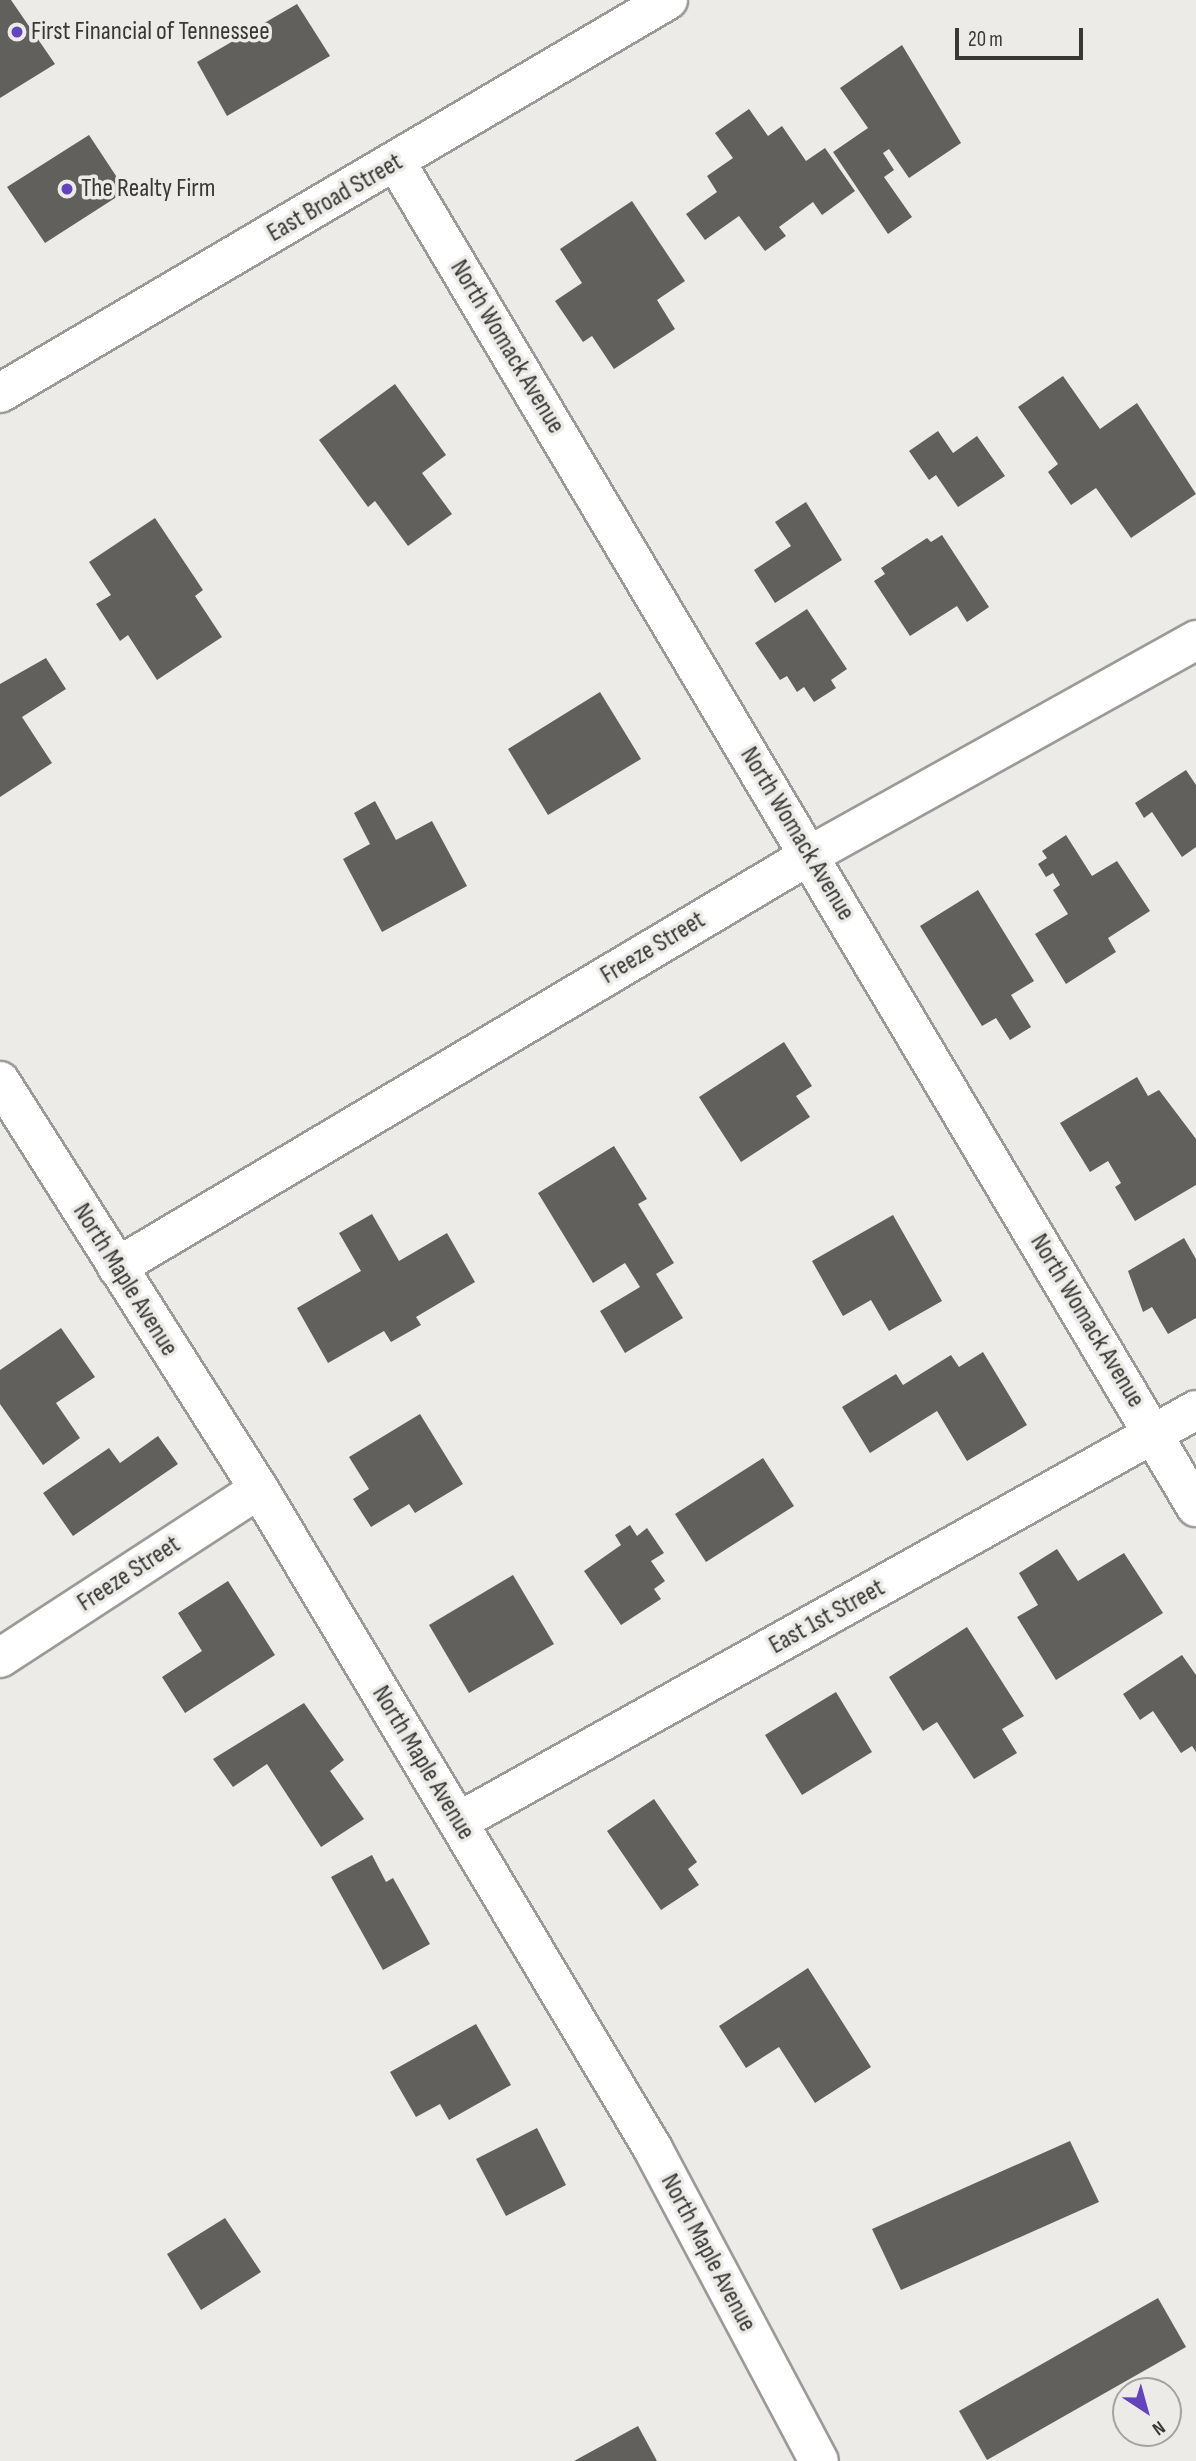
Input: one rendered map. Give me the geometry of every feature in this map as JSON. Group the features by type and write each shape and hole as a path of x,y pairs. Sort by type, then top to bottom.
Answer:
{"street":[{"name":"East Broad Street","path":"0,393 668,0"},
{"name":"North Womack Avenue","path":"396,162 1196,1507"},
{"name":"Freeze Street","path":"117,1267 810,855 1196,640"},
{"name":"North Maple Avenue","path":"0,1081 259,1489 653,2149 819,2461"},
{"name":"East 1st Street","path":"458,1822 1196,1410"},
{"name":"Freeze Street","path":"0,1658 259,1489"}],"building":[{"name":"First Financial of Tennessee","path":"0,0 11,0 55,64 0,98"},
{"path":"297,4 330,56 227,116 197,62"},
{"path":"902,45 961,143 909,178 889,149 883,153 894,170 884,177 912,217 888,234 833,152 868,128 840,88"},
{"path":"749,109 768,136 782,126 806,161 825,148 855,191 822,215 813,202 779,227 786,236 765,251 739,216 705,240 686,214 717,192 707,176 733,158 715,133"},
{"name":"The Realty Firm","path":"89,135 126,191 45,243 7,187"},
{"path":"632,201 685,281 657,300 675,329 614,369 592,336 583,342 555,301 582,283 560,249"},
{"path":"1063,376 1100,429 1137,403 1196,494 1131,538 1096,488 1071,505 1048,472 1058,464 1018,407"},
{"path":"395,384 446,455 422,473 452,514 408,546 375,501 368,507 319,440"},
{"path":"938,431 953,453 977,436 1005,476 958,507 936,475 929,480 909,451"},
{"path":"806,502 842,560 775,603 754,570 791,546 775,522"},
{"path":"155,518 203,590 195,596 222,637 157,680 128,635 120,641 96,604 111,595 89,562"},
{"path":"942,535 989,607 967,622 957,606 910,636 874,581 885,574 881,568 927,538 931,542"},
{"path":"807,609 847,669 831,680 836,688 814,702 804,687 797,692 787,676 780,680 755,643"},
{"path":"46,658 66,689 22,717 52,763 0,797 0,684"},
{"path":"600,692 641,759 548,815 508,749"},
{"path":"1186,770 1196,785 1196,847 1182,857 1152,812 1144,818 1135,803"},
{"path":"375,801 396,840 432,821 467,886 382,932 343,859 370,844 354,813"},
{"path":"1066,835 1092,876 1117,861 1150,911 1108,938 1116,952 1066,984 1035,934 1068,914 1053,890 1060,885 1053,873 1046,877 1038,864 1047,858 1042,851"},
{"path":"978,890 1034,981 1011,995 1031,1027 1010,1040 996,1018 982,1026 920,926"},
{"path":"784,1042 812,1086 796,1096 810,1117 741,1162 699,1097"},
{"path":"1137,1077 1148,1096 1159,1090 1196,1139 1196,1185 1135,1221 1115,1187 1121,1183 1108,1161 1090,1172 1060,1123"},
{"path":"614,1146 647,1199 638,1204 674,1263 656,1274 683,1318 625,1353 600,1311 640,1287 625,1263 593,1283 538,1193"},
{"path":"372,1214 399,1261 447,1233 475,1282 416,1317 421,1325 391,1342 384,1331 328,1363 297,1308 361,1271 339,1233"},
{"path":"893,1215 942,1301 889,1331 871,1300 843,1316 812,1261"},
{"path":"1184,1238 1196,1259 1196,1318 1168,1334 1152,1307 1143,1312 1128,1271"},
{"path":"61,1328 95,1377 56,1403 80,1438 43,1465 0,1404 0,1370"},
{"path":"983,1352 1027,1425 967,1461 937,1411 870,1453 842,1407 896,1374 903,1385 951,1355 959,1367"},
{"path":"420,1414 463,1484 415,1513 409,1504 371,1527 353,1499 369,1489 349,1457"},
{"path":"158,1436 178,1464 73,1536 43,1493 109,1448 120,1463"},
{"path":"763,1458 794,1506 706,1562 675,1514"},
{"path":"630,1525 637,1536 647,1528 664,1553 651,1561 665,1581 654,1589 661,1599 621,1625 584,1571 621,1545 615,1535"},
{"path":"1057,1549 1078,1581 1124,1553 1163,1613 1056,1680 1017,1617 1038,1605 1019,1573"},
{"path":"513,1575 554,1644 469,1693 429,1625"},
{"path":"228,1581 275,1655 185,1713 162,1677 202,1651 178,1613"},
{"path":"967,1627 1024,1716 1002,1729 1017,1753 974,1779 937,1722 923,1731 889,1677"},
{"path":"1182,1655 1196,1675 1196,1752 1192,1746 1181,1753 1153,1711 1140,1720 1123,1694"},
{"path":"836,1692 872,1752 802,1795 765,1735"},
{"path":"304,1703 344,1760 330,1771 364,1819 321,1847 267,1764 233,1787 213,1759"},
{"path":"654,1799 697,1862 688,1869 699,1885 661,1910 607,1831"},
{"path":"372,1855 386,1882 393,1878 430,1944 383,1970 331,1877"},
{"path":"808,1968 871,2067 815,2103 779,2047 746,2068 719,2026"},
{"path":"476,2024 511,2085 449,2120 440,2104 416,2117 390,2072"},
{"path":"537,2128 566,2185 506,2216 476,2159"},
{"path":"1070,2141 1099,2202 901,2290 872,2229"},
{"path":"225,2218 261,2272 201,2310 167,2254"},
{"path":"1158,2298 1186,2347 1133,2377 1112,2377 1112,2389 987,2460 959,2411"},
{"path":"638,2426 657,2461 574,2461"}],"place":[{"name":"First Financial of Tennessee","path":"17,32"},
{"name":"The Realty Firm","path":"67,189"}]}
